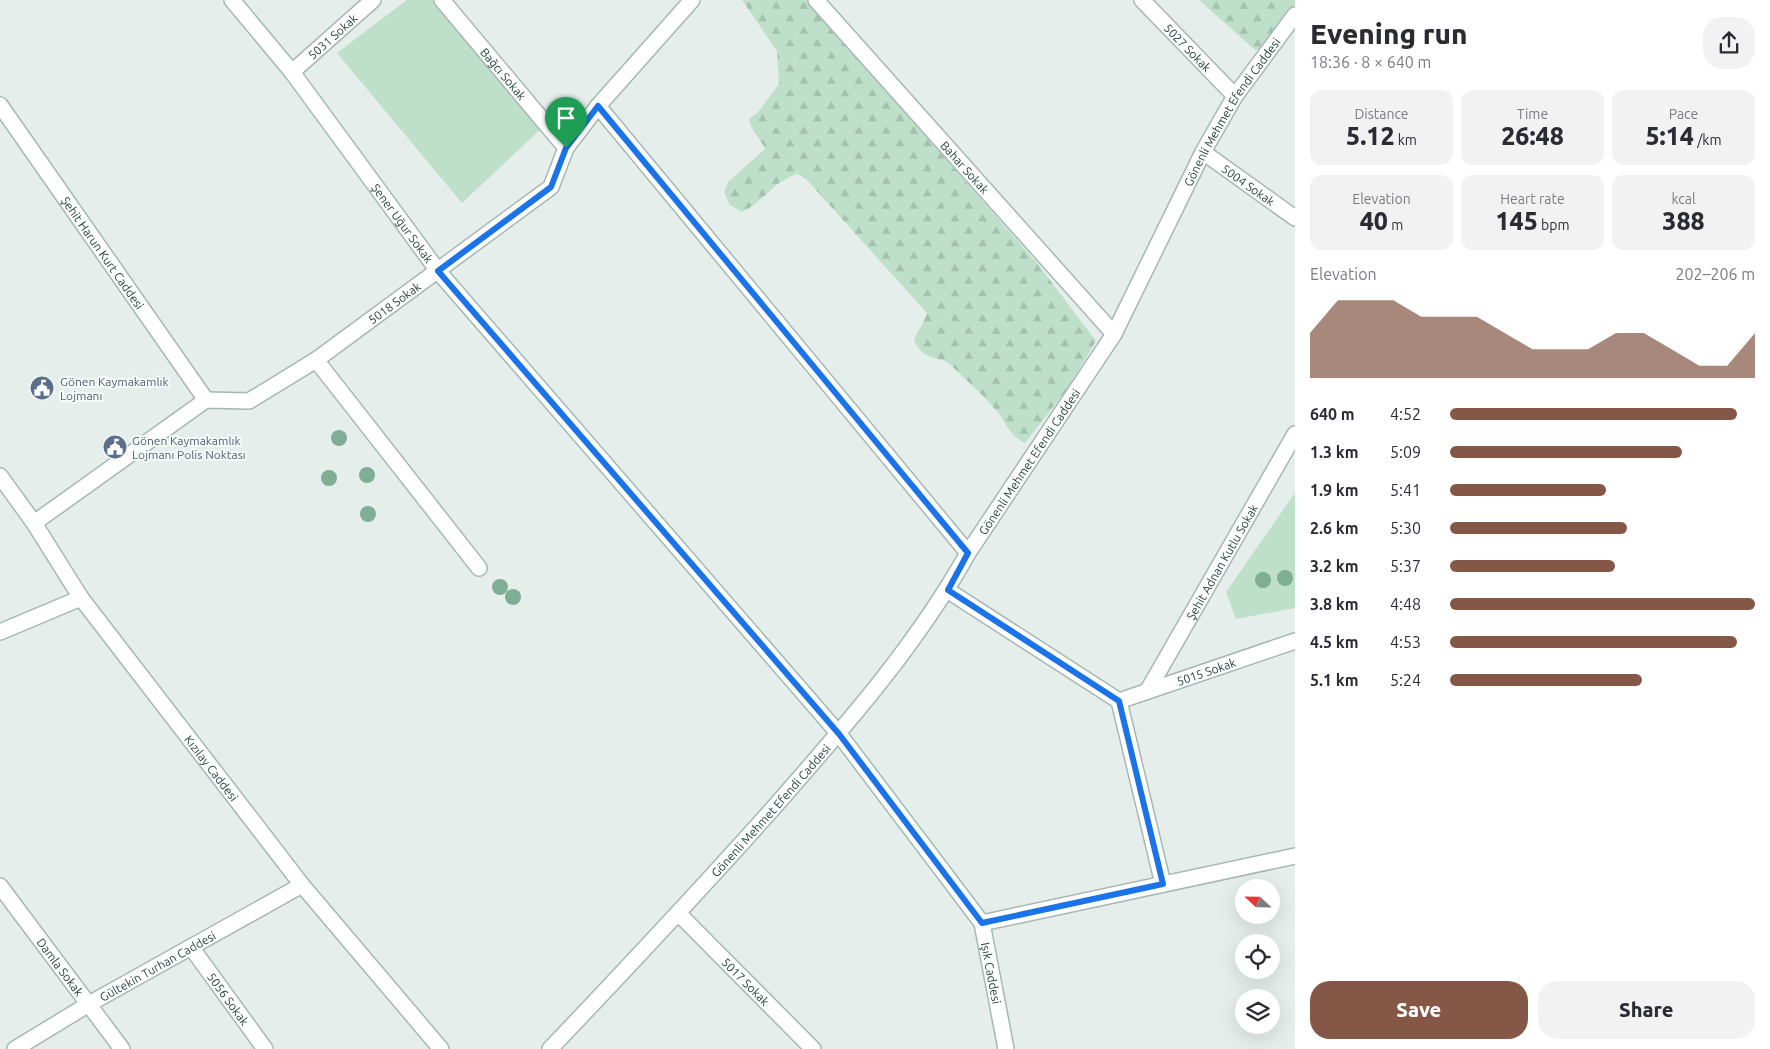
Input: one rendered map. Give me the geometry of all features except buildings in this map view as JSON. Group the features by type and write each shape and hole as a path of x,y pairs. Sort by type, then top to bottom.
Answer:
{"street":[{"name":"Şener Uğur Sokak","path":"232,0 292,72 438,271 839,734"},
{"name":"5031 Sokak","path":"292,72 372,0"},
{"name":"Bağcı Sokak","path":"442,0 566,148"},
{"name":"5018 Sokak","path":"206,400 249,401 316,360 551,187 566,148 598,106 692,0"},
{"name":"Bahar Sokak","path":"816,0 1114,334"},
{"name":"5027 Sokak","path":"1142,0 1235,96"},
{"name":"Gönenli Mehmet Efendi Caddesi","path":"550,1049 679,914 839,734 899,660 948,590 968,553 1114,334 1203,152 1235,96 1295,15"},
{"name":"Şehit Harun Kurt Caddesi","path":"0,105 206,400"},
{"path":"598,106 968,553"},
{"name":"5004 Sokak","path":"1203,152 1295,218"},
{"path":"316,360 479,568"},
{"path":"34,523 206,400"},
{"name":"Şehit Adnan Kutlu Sokak","path":"1148,690 1295,434"},
{"name":"Kızılay Caddesi","path":"0,476 34,523 81,598 302,885 441,1049"},
{"path":"948,590 1119,701 1163,884"},
{"path":"0,632 81,598"},
{"name":"5015 Sokak","path":"1119,701 1295,641"},
{"name":"Işık Caddesi","path":"839,734 982,923 1006,1049"},
{"path":"982,923 1295,856"},
{"name":"Gültekin Turhan Caddesi","path":"15,1049 89,1004 302,885"},
{"name":"Damla Sokak","path":"0,886 122,1049"},
{"name":"5017 Sokak","path":"679,914 813,1049"},
{"name":"5056 Sokak","path":"191,947 265,1049"}],"green space":[{"path":"407,0 435,0 543,127 462,203 337,53"},
{"path":"742,0 806,0 1037,263 1096,341 1068,388 1025,443 1011,432 995,409 949,363 924,354 919,349 914,341 927,313 806,179 798,174 782,181 742,212 730,205 724,192 728,182 765,149 752,128 749,119 759,111 779,84 777,51"},
{"path":"1199,0 1295,0 1295,5 1270,46 1255,50"},
{"path":"1295,493 1295,608 1236,619 1226,592"}],"place":[{"name":"Gönen Kaymakamlık Lojmanı","path":"42,388"},
{"name":"Gönen Kaymakamlık Lojmanı Polis Noktası","path":"115,447"}],"route":[{"path":"598,106 968,553 948,590 1119,701 1163,884 982,923 839,734 438,271 551,187 566,148 598,106"}]}
